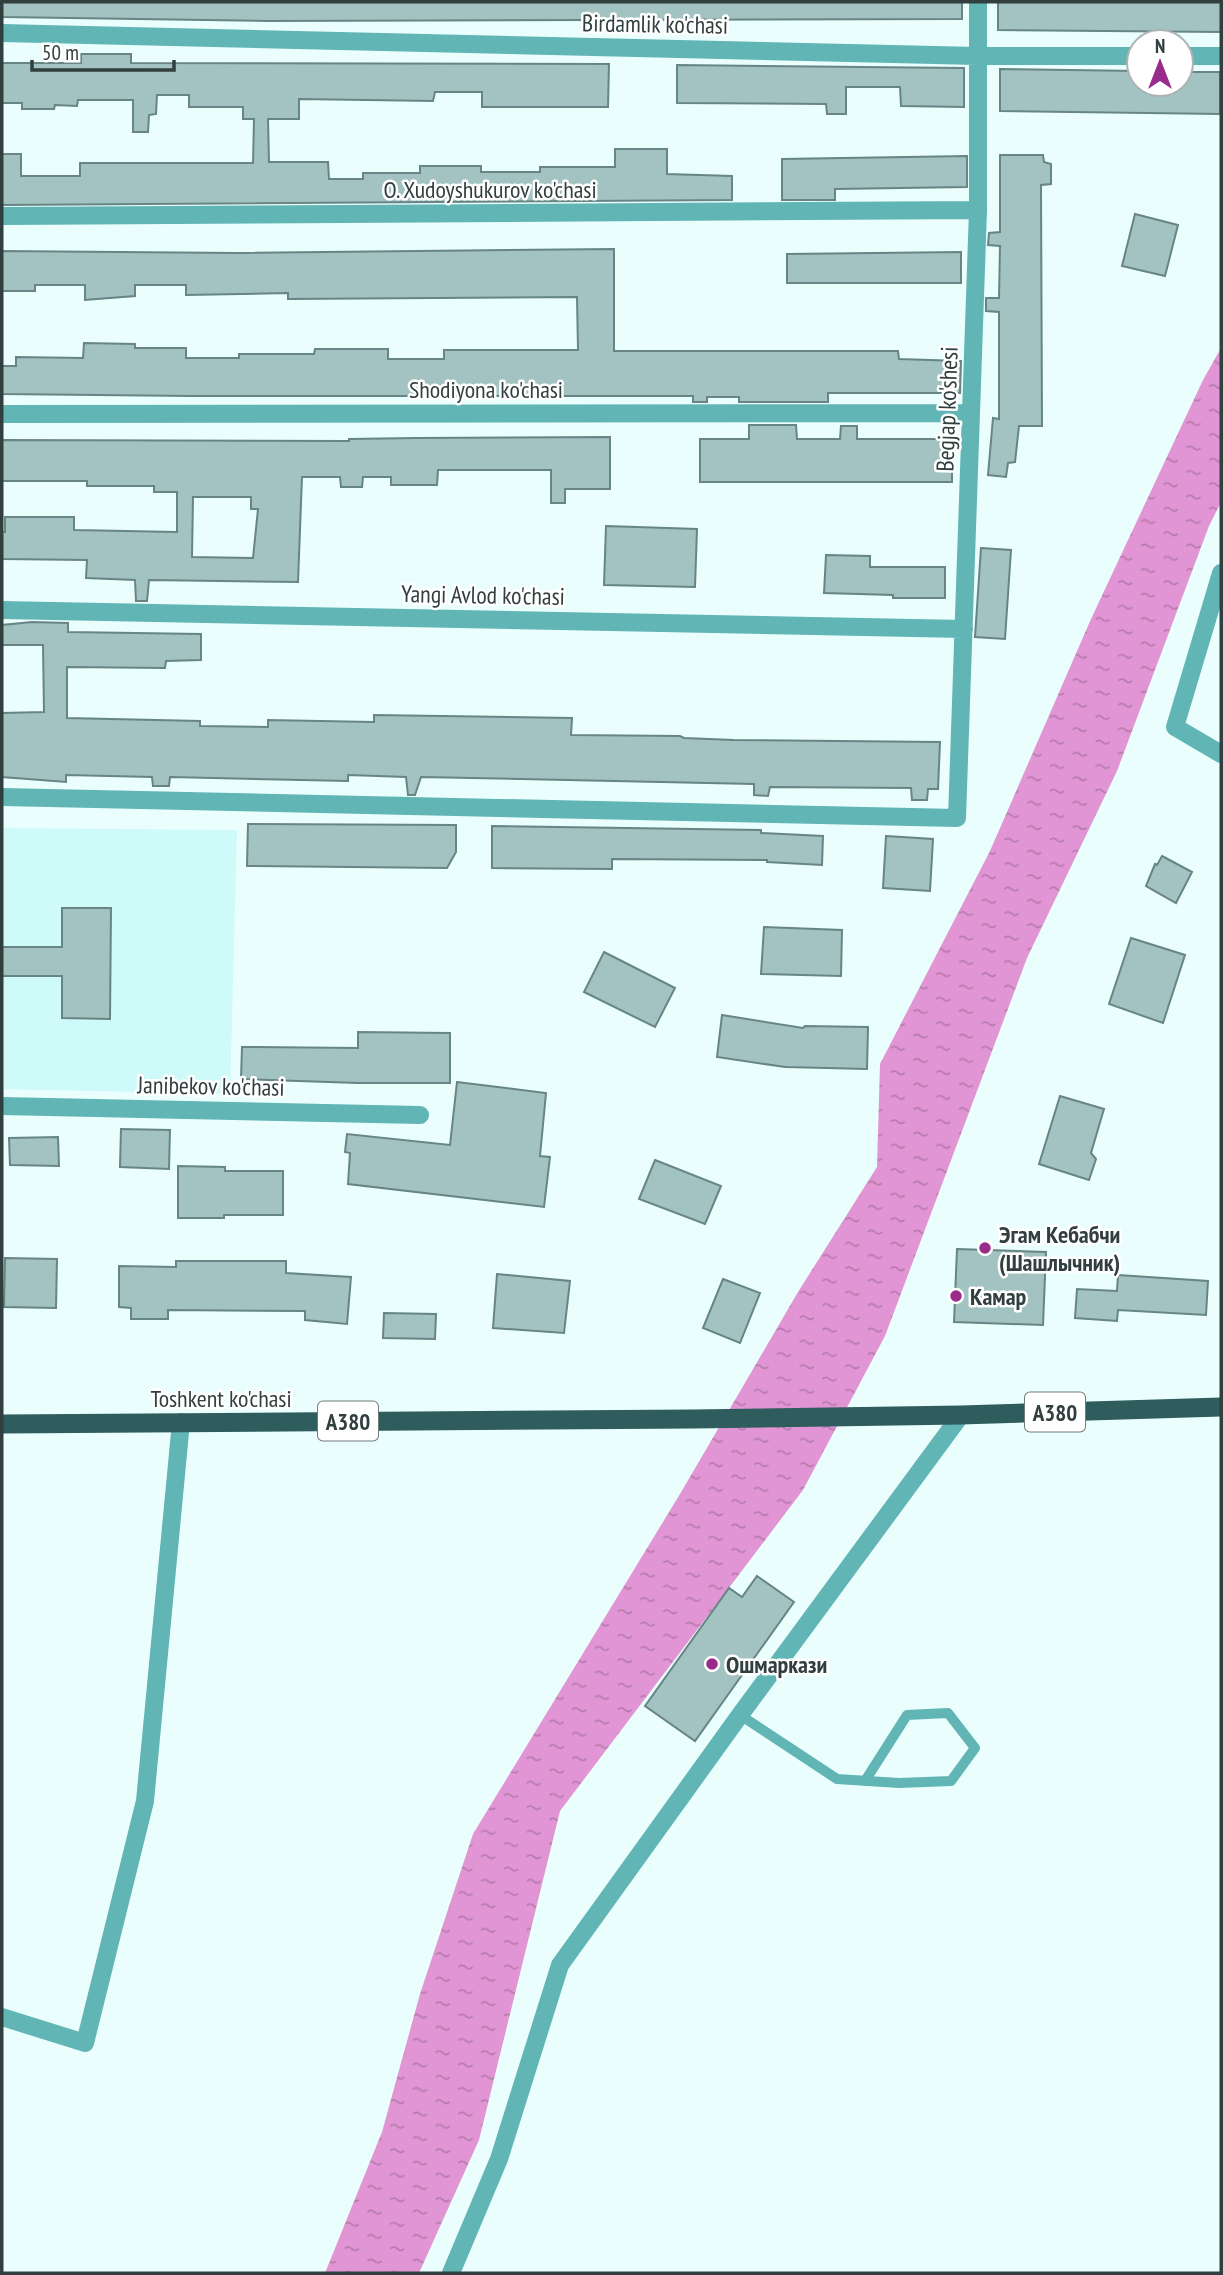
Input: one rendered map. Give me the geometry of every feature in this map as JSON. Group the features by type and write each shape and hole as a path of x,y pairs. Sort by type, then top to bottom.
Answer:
{"highway":[{"name":"A380","path":"961,1415 1221,1407"},
{"name":"Toshkent ko'chasi","path":"2,1424 961,1415"}],"street":[{"name":"Begjap ko'shesi","path":"2,797 957,818 978,210 978,2"},
{"name":"Birdamlik ko'chasi","path":"2,33 978,56 1125,56"},
{"path":"1195,56 1221,56"},
{"name":"O. Xudoyshukurov ko'chasi","path":"2,216 978,210"},
{"name":"Shodiyona ko'chasi","path":"2,414 971,413"},
{"path":"1221,573 1174,727 1221,754"},
{"name":"Yangi Avlod ko'chasi","path":"2,610 964,629"},
{"name":"Janibekov ko'chasi","path":"2,1106 419,1115"},
{"path":"451,2273 499,2159 560,1965 961,1415"},
{"path":"2,2017 85,2043 145,1801 181,1422"}],"lane":[{"path":"740,1715 837,1779 865,1781 900,1783 951,1781 975,1748 947,1713 907,1715 865,1781"}],"shaded area":[{"path":"2,828 237,830 230,1094 2,1089"}],"water":[{"path":"1221,348 1221,502 1209,526 1117,771 1027,958 885,1336 803,1490 560,1811 479,2140 419,2273 325,2273 382,2132 420,1994 473,1834 680,1494 798,1292 877,1167 880,1064 990,851 1091,619 1203,380"}],"building":[{"path":"2,2 962,2 962,19 269,21 2,17"},
{"path":"998,2 1221,2 1221,32 1195,32 1195,28 1125,28 1125,31 998,30"},
{"path":"81,54 131,54 131,63 609,64 608,107 482,107 482,92 435,92 433,101 299,99 299,119 268,119 269,162 328,162 329,179 363,179 363,173 420,173 420,166 481,166 481,172 540,172 540,167 615,167 615,149 667,149 667,174 732,176 732,200 2,205 2,154 21,154 21,176 80,176 80,163 253,163 254,119 243,119 243,107 189,107 189,95 157,95 156,114 149,115 148,132 133,132 133,100 78,100 77,106 55,105 54,109 22,109 22,103 2,103 2,63 81,63"},
{"path":"677,65 964,68 964,107 901,106 900,87 846,87 846,114 827,114 826,104 677,103"},
{"path":"1000,69 1125,71 1125,98 1195,98 1195,72 1220,72 1220,114 1000,111"},
{"path":"1000,155 1043,155 1044,162 1051,164 1051,184 1041,185 1042,426 1019,426 1015,462 1008,463 1006,477 988,475 993,418 999,419 999,312 986,311 986,298 999,298 1000,246 988,245 989,233 1000,232"},
{"path":"967,156 967,187 835,189 835,200 782,200 782,159"},
{"path":"1135,214 1178,225 1165,276 1122,266"},
{"path":"614,249 614,351 898,351 899,359 961,361 960,393 828,393 828,402 739,402 739,397 707,397 707,402 693,402 693,396 2,394 2,366 16,366 16,357 83,358 84,343 135,344 135,348 186,348 186,358 239,358 239,354 314,354 315,349 388,349 388,359 444,359 444,350 578,350 577,297 288,299 288,293 186,295 186,285 135,285 135,296 85,300 85,285 35,285 35,291 2,291 2,251 237,253"},
{"path":"961,252 961,283 787,283 787,254"},
{"path":"749,425 796,425 797,439 840,439 841,426 857,426 857,439 952,439 952,482 700,482 700,439 749,439"},
{"path":"610,437 610,489 565,489 565,503 551,503 551,470 438,470 437,485 391,485 391,477 363,477 362,487 341,487 340,477 302,477 298,582 149,580 147,601 136,601 135,580 86,578 87,560 2,559 5,517 74,517 74,530 177,532 177,492 154,492 154,486 87,486 87,481 2,481 2,440 349,441","holes":["193,497 251,497 251,509 258,509 253,558 192,557"]},
{"path":"606,526 697,529 695,587 604,585"},
{"path":"981,548 1011,550 1005,639 975,637"},
{"path":"826,555 870,556 870,567 945,567 945,598 893,598 893,595 824,593"},
{"path":"68,623 68,632 201,634 201,660 166,661 165,668 67,667 67,718 200,721 200,726 268,727 268,720 374,722 374,715 572,718 571,735 940,742 938,789 928,789 927,800 912,800 911,788 770,787 768,796 754,795 754,784 421,777 415,795 408,795 406,777 348,775 348,781 170,777 169,786 153,786 152,777 66,775 66,782 2,777 2,713 44,712 43,645 2,645 2,625"},
{"path":"248,824 456,825 456,852 447,868 247,866"},
{"path":"492,826 761,830 761,833 823,836 822,865 767,860 612,859 612,869 492,868"},
{"path":"886,836 933,839 930,891 883,888"},
{"path":"1162,856 1192,872 1176,903 1146,886 1155,864 1157,865"},
{"path":"62,908 111,908 110,1019 62,1018 62,976 2,976 2,947 62,947"},
{"path":"764,927 842,930 841,976 761,974"},
{"path":"1131,938 1185,955 1163,1023 1109,1004"},
{"path":"604,952 675,988 655,1027 584,992"},
{"path":"722,1015 803,1028 868,1027 867,1069 785,1067 717,1057"},
{"path":"358,1032 450,1033 450,1083 241,1079 242,1047 358,1048"},
{"path":"457,1082 546,1093 540,1156 550,1157 544,1207 348,1184 350,1153 345,1152 347,1134 450,1145"},
{"path":"1060,1096 1104,1109 1091,1153 1096,1159 1089,1180 1039,1164"},
{"path":"121,1129 170,1130 169,1169 120,1167"},
{"path":"58,1137 59,1166 10,1165 9,1138"},
{"path":"655,1160 721,1186 705,1224 639,1199"},
{"path":"178,1166 225,1167 225,1171 283,1171 283,1215 178,1218"},
{"path":"957,1249 1046,1252 1043,1325 954,1322"},
{"path":"5,1258 57,1259 56,1308 4,1307"},
{"path":"176,1261 286,1261 286,1273 351,1277 347,1324 305,1320 305,1311 168,1310 168,1319 131,1319 131,1308 119,1307 119,1266 176,1267"},
{"path":"497,1274 570,1281 564,1333 493,1328"},
{"path":"1118,1275 1208,1281 1206,1315 1118,1310 1117,1321 1075,1318 1077,1289 1117,1291"},
{"path":"723,1279 760,1293 740,1343 703,1328"},
{"path":"384,1313 436,1314 435,1339 383,1338"},
{"name":"Ошмаркази","path":"757,1576 794,1602 695,1741 645,1706 729,1588 742,1597"}],"place":[{"name":"Эгам Кебабчи (Шашлычник)","path":"985,1248"},
{"name":"Камар","path":"956,1296"},
{"name":"Ошмаркази","path":"712,1664"}]}
